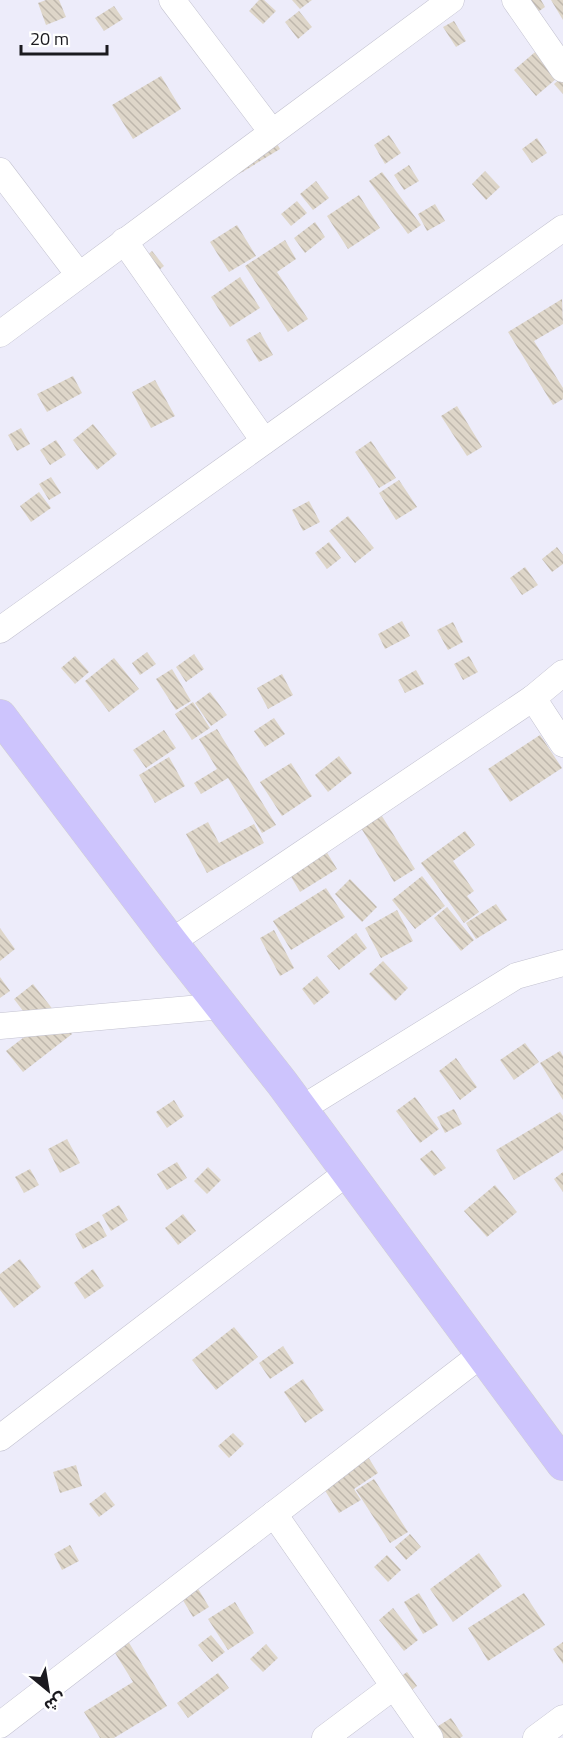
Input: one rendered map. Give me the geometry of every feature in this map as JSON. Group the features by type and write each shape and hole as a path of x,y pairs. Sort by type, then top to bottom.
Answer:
{"main road":[{"path":"0,716 301,1109 562,1460"}],"street":[{"path":"172,0 272,132"},
{"path":"0,334 451,0"},
{"path":"515,0 563,69"},
{"path":"0,171 79,275"},
{"path":"0,630 563,228"},
{"path":"124,241 264,441"},
{"path":"171,942 533,698 563,673"},
{"path":"533,698 563,744"},
{"path":"301,1109 516,976 559,971"},
{"path":"0,1026 223,1006"},
{"path":"0,1438 348,1172"},
{"path":"0,1725 482,1354"},
{"path":"274,1514 430,1738"},
{"path":"325,1738 393,1687"},
{"path":"536,1738 563,1718"}],"building":[{"path":"46,0 59,0 66,17 46,25 38,3"},
{"path":"259,0 264,0 276,11 263,24 249,11"},
{"path":"292,0 312,0 300,9"},
{"path":"518,0 541,0 545,7 529,18"},
{"path":"551,0 563,0 563,20"},
{"path":"114,6 123,19 104,31 95,18"},
{"path":"299,11 312,27 298,39 285,22"},
{"path":"454,21 466,41 456,47 443,27"},
{"path":"541,47 563,73 536,96 514,70"},
{"path":"161,76 181,109 133,139 112,105"},
{"path":"563,76 563,94 554,84"},
{"path":"272,135 280,149 239,174 231,161"},
{"path":"389,135 401,153 385,164 374,145"},
{"path":"537,138 547,153 532,163 522,149"},
{"path":"409,165 419,181 404,190 394,175"},
{"path":"485,171 500,187 486,200 472,184"},
{"path":"382,172 421,225 408,234 369,181"},
{"path":"316,181 329,198 313,210 300,194"},
{"path":"359,195 380,228 348,249 327,216"},
{"path":"297,201 307,213 291,226 281,214"},
{"path":"435,204 445,221 427,231 418,214"},
{"path":"315,222 325,237 305,253 294,238"},
{"path":"237,225 256,256 229,272 210,242"},
{"path":"285,240 296,259 277,272 308,319 288,332 245,266"},
{"path":"152,251 164,266 145,281 134,266"},
{"path":"240,277 260,308 230,327 211,297"},
{"path":"562,299 563,324 534,341 563,388 563,399 553,405 508,332"},
{"path":"260,332 273,355 259,362 246,340"},
{"path":"73,376 82,393 47,412 37,394"},
{"path":"155,380 175,416 151,428 132,392"},
{"path":"457,406 482,447 467,456 441,416"},
{"path":"93,424 117,454 97,470 73,440"},
{"path":"21,428 30,444 17,451 8,435"},
{"path":"56,440 66,455 50,465 40,450"},
{"path":"371,441 396,478 379,488 355,452"},
{"path":"51,477 61,493 49,500 39,484"},
{"path":"399,480 417,507 396,520 379,493"},
{"path":"39,492 51,508 31,522 20,506"},
{"path":"309,501 320,522 303,531 292,510"},
{"path":"348,516 374,548 355,563 329,531"},
{"path":"329,542 341,558 327,569 315,553"},
{"path":"557,547 563,555 563,564 552,572 542,559"},
{"path":"525,567 538,585 522,595 510,578"},
{"path":"402,621 410,636 385,649 378,634"},
{"path":"453,622 463,642 448,650 437,630"},
{"path":"147,652 156,664 140,675 132,663"},
{"path":"194,654 204,669 186,682 176,667"},
{"path":"75,656 89,672 75,684 61,668"},
{"path":"469,656 478,672 463,680 454,664"},
{"path":"114,658 139,689 109,712 85,681"},
{"path":"172,669 191,701 176,710 156,679"},
{"path":"416,670 424,684 405,693 398,680"},
{"path":"282,674 293,695 268,709 257,688"},
{"path":"210,692 227,715 211,726 195,703"},
{"path":"193,702 210,728 192,740 175,714"},
{"path":"274,718 285,734 265,747 254,731"},
{"path":"217,729 276,825 262,833 228,778 201,794 194,783 217,769 199,739"},
{"path":"164,730 176,748 146,768 133,750"},
{"path":"540,735 562,768 510,802 488,769"},
{"path":"339,756 352,773 328,792 315,775"},
{"path":"169,757 185,786 155,803 139,775"},
{"path":"291,763 312,796 282,816 260,782"},
{"path":"375,805 415,869 394,882 355,818"},
{"path":"208,822 219,843 254,824 264,843 207,873 186,834"},
{"path":"465,831 475,845 453,861 474,891 467,896 479,912 464,923 421,863"},
{"path":"323,846 337,869 300,892 286,868"},
{"path":"422,876 445,906 415,929 392,900"},
{"path":"350,879 377,907 362,922 335,894"},
{"path":"326,888 345,917 291,950 273,921"},
{"path":"496,904 507,920 476,939 466,923"},
{"path":"447,907 474,940 461,951 434,918"},
{"path":"397,910 413,941 381,958 365,928"},
{"path":"0,928 15,949 0,961"},
{"path":"274,930 294,968 280,976 260,938"},
{"path":"356,933 367,948 339,970 327,956"},
{"path":"383,961 408,988 395,1001 369,974"},
{"path":"317,976 330,992 314,1005 302,989"},
{"path":"0,977 10,991 0,998"},
{"path":"33,984 72,1034 23,1072 6,1051 36,1028 14,999"},
{"path":"525,1043 539,1062 514,1080 500,1060"},
{"path":"560,1051 563,1056 563,1100 540,1063"},
{"path":"456,1058 477,1087 460,1100 439,1071"},
{"path":"415,1097 439,1129 420,1143 396,1111"},
{"path":"174,1100 184,1116 167,1128 156,1112"},
{"path":"454,1109 462,1124 445,1133 437,1117"},
{"path":"560,1112 563,1116 563,1150 514,1180 496,1150"},
{"path":"67,1139 80,1163 60,1173 48,1149"},
{"path":"432,1150 446,1168 434,1176 420,1159"},
{"path":"177,1162 187,1178 167,1190 157,1174"},
{"path":"208,1167 221,1180 207,1194 194,1181"},
{"path":"30,1169 39,1185 24,1193 15,1177"},
{"path":"563,1172 563,1192 554,1179"},
{"path":"495,1185 517,1212 487,1237 464,1211"},
{"path":"119,1205 128,1220 111,1231 102,1215"},
{"path":"183,1214 196,1231 178,1245 165,1228"},
{"path":"99,1221 107,1236 83,1249 75,1234"},
{"path":"20,1259 41,1287 14,1308 0,1290 0,1274"},
{"path":"93,1269 104,1286 85,1299 74,1283"},
{"path":"234,1327 258,1357 216,1390 192,1360"},
{"path":"283,1346 294,1363 270,1379 259,1363"},
{"path":"303,1379 324,1410 305,1423 284,1392"},
{"path":"233,1433 244,1444 229,1458 218,1446"},
{"path":"362,1447 378,1473 354,1489 361,1500 339,1513 316,1476"},
{"path":"76,1465 82,1486 60,1493 53,1472"},
{"path":"374,1479 408,1532 390,1543 356,1490"},
{"path":"105,1492 115,1505 99,1517 89,1504"},
{"path":"410,1534 421,1547 406,1560 395,1547"},
{"path":"70,1545 79,1561 62,1570 54,1554"},
{"path":"479,1553 502,1586 453,1622 430,1589"},
{"path":"387,1555 401,1570 388,1582 374,1567"},
{"path":"191,1577 209,1607 193,1617 175,1587"},
{"path":"419,1593 438,1625 423,1634 404,1602"},
{"path":"524,1593 545,1625 488,1661 468,1628"},
{"path":"235,1602 254,1633 228,1650 208,1619"},
{"path":"393,1608 418,1640 404,1651 379,1620"},
{"path":"122,1631 167,1706 114,1738 100,1738 84,1712 133,1682 107,1640"},
{"path":"211,1635 225,1652 212,1662 198,1645"},
{"path":"563,1642 563,1664 553,1649"},
{"path":"266,1644 278,1658 263,1672 250,1659"},
{"path":"407,1672 417,1686 404,1696 393,1682"},
{"path":"218,1673 229,1688 188,1718 177,1703"},
{"path":"451,1718 463,1736 441,1738 435,1728"}]}
